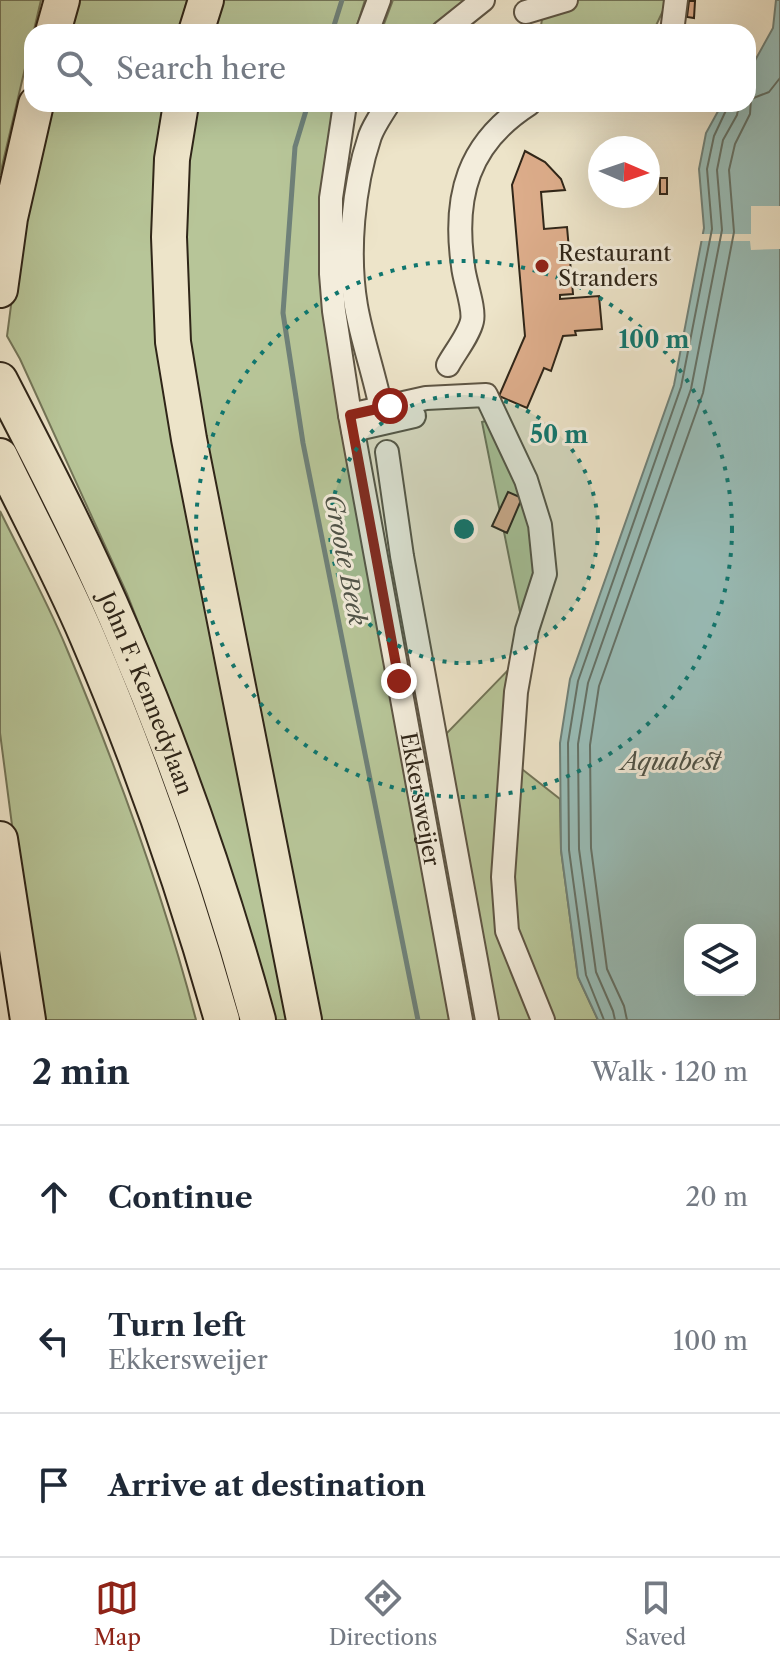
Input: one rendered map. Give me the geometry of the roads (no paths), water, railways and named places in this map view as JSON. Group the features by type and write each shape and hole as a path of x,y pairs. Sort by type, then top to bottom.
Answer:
{"highway":[{"path":"55,24 62,0"},
{"path":"198,24 206,0"},
{"path":"0,290 10,218 34,112"},
{"path":"180,112 172,159 169,237 173,342 189,439 304,1020"},
{"name":"John F. Kennedylaan","path":"0,380 55,487 122,631 181,781 258,1020"},
{"name":"John F. Kennedylaan","path":"0,456 87,636 147,791 222,1020"},
{"path":"0,839 28,1020"}],"street":[{"path":"370,24 379,0"},
{"path":"453,24 483,0"},
{"path":"519,6 566,0"},
{"path":"673,24 676,0"},
{"name":"Ekkersweijer","path":"344,112 331,198 331,274 351,416 461,1020"},
{"path":"380,402 356,305 354,251 355,196 371,133 383,112"},
{"path":"448,365 472,320 462,264 460,207 469,173 486,140 519,112"},
{"path":"351,416 380,402 486,395 526,480 540,525 545,574 527,630 516,692 503,877 507,931 543,1020"},
{"path":"351,416 424,398"},
{"path":"387,452 402,556 487,1020"}],"water":[{"name":"Aquabest","path":"776,0 780,0 780,1020 598,1020 578,977 561,850 560,743 570,679 674,385 704,228 699,169 706,133 718,112 756,112 756,59 773,28"}],"waterway":[{"name":"Groote Beek","path":"334,24 342,0"},
{"name":"Groote Beek","path":"306,112 295,147 283,313 303,443 418,1020"}],"place":[{"name":"Restaurant Stranders","path":"542,266"}]}
